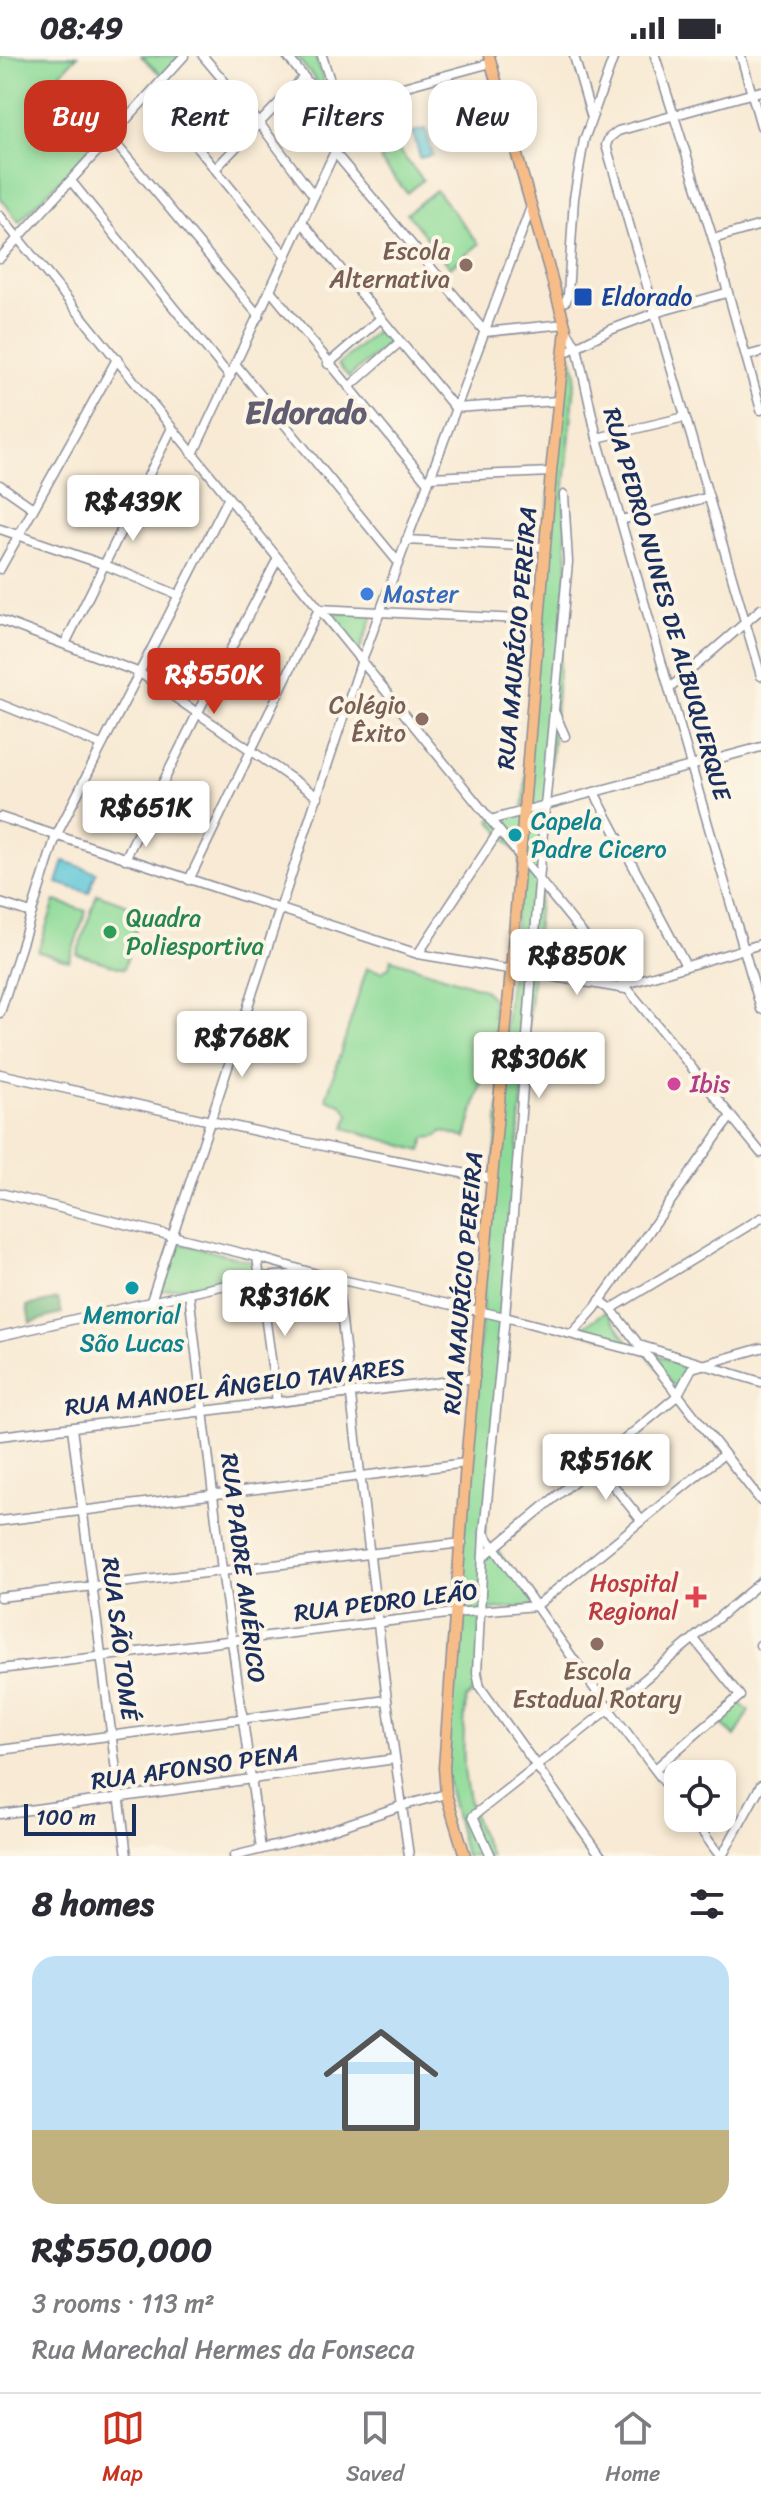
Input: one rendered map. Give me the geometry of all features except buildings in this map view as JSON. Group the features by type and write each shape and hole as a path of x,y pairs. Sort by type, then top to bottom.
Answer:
{"main road":[{"name":"RUA MAURÍCIO PEREIRA","path":"465,1856 446,1794 444,1768 466,1463 565,326 490,59"}],"street":[{"path":"163,80 184,56"},
{"path":"203,56 260,124 314,196"},
{"path":"287,56 307,80"},
{"path":"322,56 328,80"},
{"path":"574,56 591,116"},
{"path":"560,303 566,301 568,295 574,198 584,140 614,56"},
{"path":"655,56 713,239 761,410"},
{"path":"741,56 757,92 761,126"},
{"path":"412,82 490,59"},
{"path":"215,169 304,77"},
{"path":"757,92 618,131 606,145 761,676"},
{"path":"127,120 143,102"},
{"path":"0,258 98,152"},
{"path":"123,152 259,316"},
{"path":"201,152 286,256"},
{"path":"193,454 335,153 485,332"},
{"path":"71,181 230,377"},
{"path":"151,1301 361,663 531,207"},
{"path":"0,216 761,1153"},
{"path":"302,222 455,408"},
{"path":"713,239 761,225"},
{"path":"270,290 328,364 429,480"},
{"path":"564,353 610,330 655,313 726,293"},
{"path":"328,364 380,319"},
{"path":"485,332 565,326"},
{"name":"RUA PEDRO NUNES DE ALBUQUERQUE","path":"565,326 577,347 597,438 761,1009"},
{"path":"349,387 400,342"},
{"path":"746,356 761,352"},
{"path":"0,569 117,359"},
{"path":"236,365 398,562"},
{"path":"455,408 558,401"},
{"path":"597,438 685,417"},
{"path":"65,644 172,428"},
{"path":"429,480 551,472"},
{"path":"0,485 33,508"},
{"name":"RUA MAURÍCIO PEREIRA","path":"536,1765 480,1687 477,1673 484,1533 568,562 564,495"},
{"path":"621,520 709,497"},
{"path":"0,1013 4,990 56,836 228,499"},
{"path":"0,529 105,565 178,595"},
{"path":"406,540 545,547"},
{"path":"125,859 277,560"},
{"path":"319,609 539,620"},
{"path":"189,880 319,609"},
{"path":"670,688 761,609"},
{"path":"0,620 140,673 318,797"},
{"path":"0,704 101,745"},
{"path":"554,710 565,736"},
{"path":"490,820 761,747"},
{"path":"594,792 686,966"},
{"path":"0,817 418,954 511,971 625,987 761,944"},
{"path":"418,954 499,831"},
{"path":"0,903 31,913"},
{"path":"596,983 606,977 610,969"},
{"path":"0,1074 341,1150 493,1179"},
{"path":"572,1334 600,1300 731,1116"},
{"path":"0,1193 643,1353"},
{"path":"611,1309 761,1218"},
{"path":"257,1257 277,1402"},
{"path":"0,1336 261,1277 320,1275"},
{"path":"337,1279 387,1700 409,1856"},
{"name":"RUA PADRE AMÉRICO","path":"189,1293 231,1640 261,1849"},
{"path":"600,1300 611,1309 761,1501"},
{"path":"634,1342 644,1348 761,1382"},
{"path":"483,1557 677,1396 689,1371 698,1365 761,1348"},
{"name":"RUA MANOEL ÂNGELO TAVARES","path":"0,1436 475,1378"},
{"name":"RUA SÃO TOMÉ","path":"72,1428 127,1856"},
{"path":"536,1606 724,1454"},
{"path":"0,1521 466,1463"},
{"path":"596,1464 641,1520"},
{"path":"484,1533 664,1781"},
{"path":"0,1597 462,1543"},
{"path":"491,1856 473,1816 609,1709 761,1582"},
{"name":"RUA PEDRO LEÃO","path":"0,1669 455,1613 536,1606"},
{"path":"655,1769 740,1696 694,1639"},
{"path":"0,1750 387,1700"},
{"name":"RUA AFONSO PENA","path":"0,1814 395,1759"},
{"path":"536,1765 601,1856"},
{"path":"703,1832 721,1856 761,1785"},
{"path":"234,1856 307,1838 446,1794"}],"green space":[{"path":"0,56 77,56 59,75 66,80 24,80 24,152 87,152 19,222 0,197"},
{"path":"141,56 181,56 162,76"},
{"path":"296,56 315,56 324,80 315,80"},
{"path":"390,152 400,152 423,180 407,193 380,160"},
{"path":"436,190 479,244 450,267 407,213"},
{"path":"381,327 391,341 349,377 338,365"},
{"path":"569,351 576,372 564,495 568,562 483,1555 495,1547 536,1606 480,1611 480,1687 466,1699 464,1762 474,1816 491,1856 465,1856 444,1768 520,857 490,820 523,811 551,472"},
{"path":"324,613 374,613 358,654"},
{"name":"Quadra Poliesportiva","path":"97,894 142,910 124,969 77,954"},
{"path":"55,901 86,911 69,961 38,951"},
{"path":"391,959 484,989 493,1000 493,1017 498,1019 466,1138 443,1131 436,1137 425,1138 421,1151 345,1128 349,1114 341,1104 326,1099 367,968 382,972 389,967"},
{"path":"174,1242 255,1262 256,1274 160,1291"},
{"path":"58,1299 62,1313 30,1323 27,1306"},
{"path":"607,1311 629,1343 577,1331"},
{"path":"641,1348 682,1365 684,1371 676,1389"},
{"path":"737,1701 749,1711 735,1737 718,1720"}],"water":[{"path":"426,129 428,152 433,155 420,158 413,132"},
{"path":"64,861 96,872 89,893 57,883"}],"place":[{"name":"Escola Alternativa","path":"466,265"},
{"name":"Eldorado","path":"583,297"},
{"name":"Master","path":"367,594"},
{"name":"Colégio Êxito","path":"422,719"},
{"name":"Capela Padre Cicero","path":"515,835"},
{"name":"Quadra Poliesportiva","path":"110,932"},
{"name":"Ibis","path":"674,1084"},
{"name":"Memorial São Lucas","path":"132,1288"},
{"name":"Hospital Regional","path":"696,1597"},
{"name":"Escola Estadual Rotary","path":"597,1644"}],"district":[{"name":"Eldorado","path":"306,412"}]}
